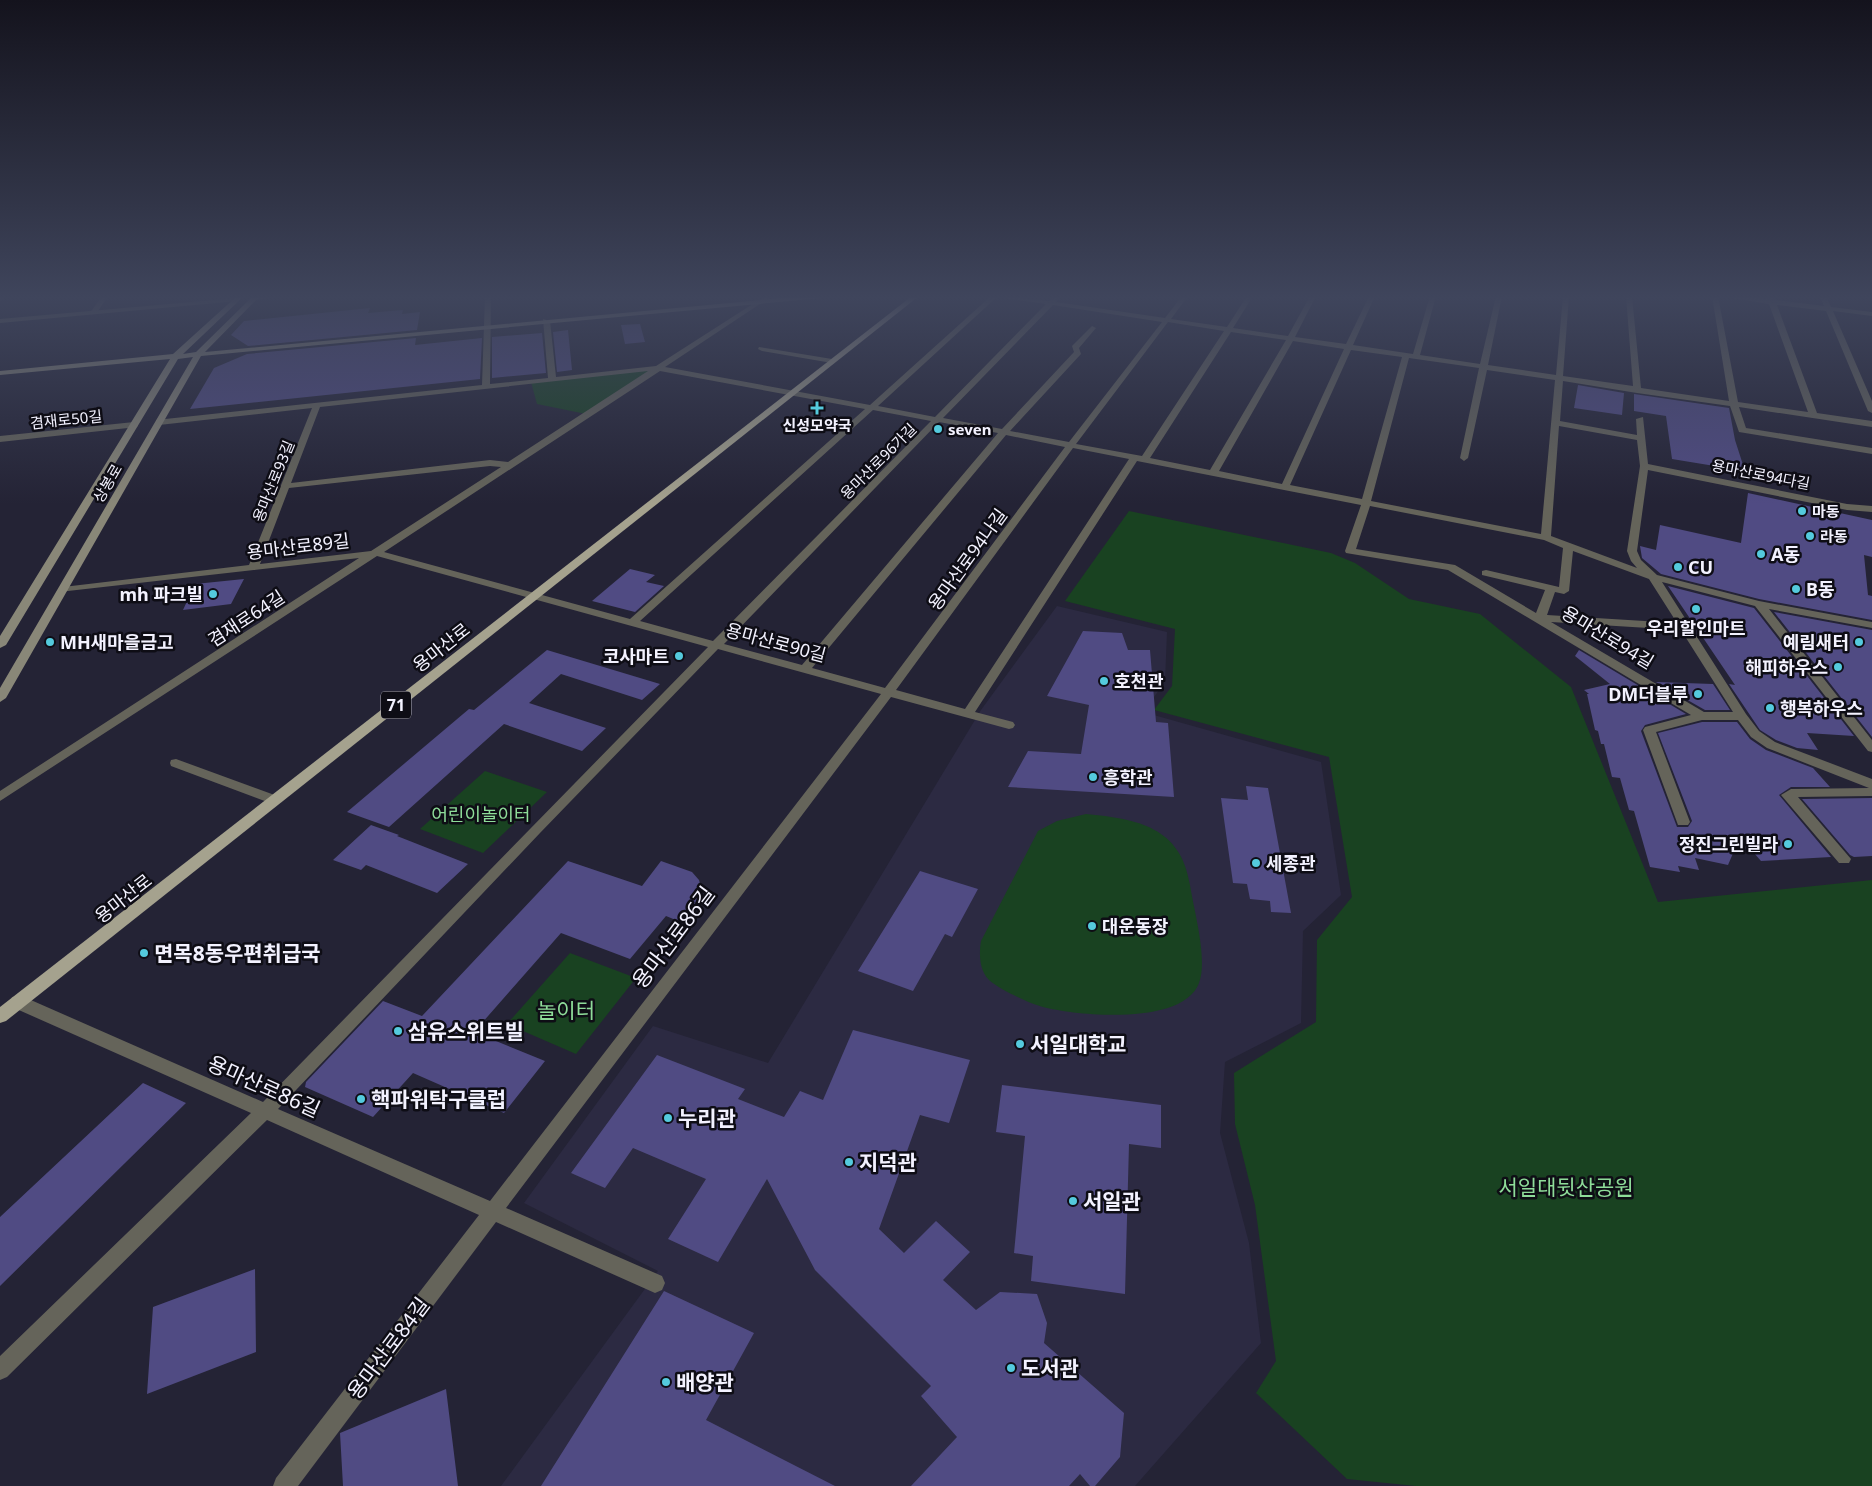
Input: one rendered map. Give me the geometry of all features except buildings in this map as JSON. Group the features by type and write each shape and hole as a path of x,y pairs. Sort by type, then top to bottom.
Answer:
{"main road":[{"path":"0,373 79,365"},
{"name":"상봉로","path":"0,698 63,590 147,424 172,365"},
{"name":"상봉로","path":"0,646 147,424 190,365"},
{"name":"용마산로","path":"0,1016 827,365"}],"street":[{"path":"486,365 486,387"},
{"path":"551,365 552,380"},
{"name":"겸재로64길","path":"0,797 377,553 662,365"},
{"path":"633,622 919,365"},
{"name":"용마산로96가길","path":"0,1370 265,1111 717,644 990,365"},
{"path":"806,668 1004,432 1066,365"},
{"path":"1070,446 1132,365"},
{"path":"968,713 1202,365"},
{"path":"1213,473 1275,365"},
{"path":"1285,487 1341,365"},
{"path":"1403,365 1366,503 1350,552 1451,567 1540,618 1551,588"},
{"path":"1473,365 1637,391 1872,424"},
{"path":"1546,538 1560,365"},
{"path":"1635,365 1637,391"},
{"path":"1727,365 1734,404 1742,430 1872,451"},
{"path":"1795,365 1813,416"},
{"path":"1853,365 1872,411"},
{"path":"1464,458 1484,367"},
{"path":"147,424 658,368 1004,432 1546,538 1653,577 1759,604 1872,626"},
{"name":"용마산로93길","path":"253,568 318,405"},
{"path":"1640,419 1644,466 1632,555 1653,577 1741,716 1755,734 1771,745 1872,784"},
{"path":"1555,423 1641,438"},
{"name":"겸재로50길","path":"0,439 147,424"},
{"name":"용마산로94나길","path":"889,691 1070,446"},
{"path":"286,486 490,462 510,465"},
{"name":"용마산로94다길","path":"1644,466 1847,507 1872,510"},
{"path":"1486,573 1564,591 1568,547"},
{"name":"용마산로89길","path":"63,590 377,553 533,596"},
{"name":"용마산로90길","path":"533,596 1009,724"},
{"path":"1759,604 1872,748"},
{"name":"용마산로94길","path":"1540,618 1684,627"},
{"name":"용마산로94길","path":"1540,618 1702,716"},
{"name":"용마산로86길","path":"493,1211 889,691"},
{"path":"1683,822 1649,730 1702,716 1741,716"},
{"path":"176,763 275,800"},
{"path":"1844,859 1788,796 1791,793 1872,792"},
{"name":"용마산로86길","path":"18,1002 655,1283"},
{"name":"용마산로84길","path":"284,1486 493,1211"}],"shaded area":[{"name":"서일대학교","path":"1057,606 1167,632 1165,682 1143,712 1321,762 1341,895 1303,931 1301,1023 1225,1062 1220,1133 1249,1243 1261,1343 1135,1486 501,1486 658,1271 524,1203 653,1026 768,1063 981,710"}],"green space":[{"path":"656,369 586,414 537,404 531,382"},
{"name":"서일대뒷산공원","path":"1129,511 1331,553 1355,563 1409,599 1480,614 1571,687 1658,902 1872,880 1872,1486 1416,1486 1347,1479 1256,1393 1276,1361 1255,1205 1235,1124 1234,1073 1316,1022 1317,940 1352,897 1329,757 1154,710 1172,686 1175,629 1065,601"},
{"name":"어린이놀이터","path":"485,771 547,792 483,853 420,829"},
{"name":"대운동장","path":"1086,814 1123,819 1139,823 1154,830 1167,838 1177,850 1185,866 1201,948 1201,973 1199,983 1189,997 1173,1006 1152,1012 1104,1015 1059,1010 1037,1005 1015,996 994,984 983,971 980,956 981,941 1038,831 1057,821"},
{"name":"놀이터","path":"570,953 636,978 576,1054 507,1024"}],"place":[{"name":"신성모약국","path":"817,408"},
{"name":"seven","path":"938,429"},
{"name":"마동","path":"1802,511"},
{"name":"라동","path":"1810,536"},
{"name":"A동","path":"1761,554"},
{"name":"CU","path":"1678,567"},
{"name":"B동","path":"1796,589"},
{"name":"mh 파크빌","path":"213,594"},
{"name":"우리할인마트","path":"1696,609"},
{"name":"MH새마을금고","path":"50,642"},
{"name":"예림새터","path":"1859,642"},
{"name":"코사마트","path":"679,656"},
{"name":"해피하우스","path":"1838,667"},
{"name":"호천관","path":"1104,681"},
{"name":"DM더블루","path":"1698,694"},
{"name":"행복하우스","path":"1770,708"},
{"name":"흥학관","path":"1093,777"},
{"name":"정진그린빌라","path":"1788,844"},
{"name":"세종관","path":"1256,863"},
{"name":"대운동장","path":"1092,926"},
{"name":"면목8동우편취급국","path":"144,953"},
{"name":"삼유스위트빌","path":"398,1031"},
{"name":"서일대학교","path":"1020,1044"},
{"name":"핵파워탁구클럽","path":"361,1099"},
{"name":"누리관","path":"668,1118"},
{"name":"지덕관","path":"849,1162"},
{"name":"서일관","path":"1073,1201"},
{"name":"도서관","path":"1011,1368"},
{"name":"배양관","path":"666,1382"}]}
